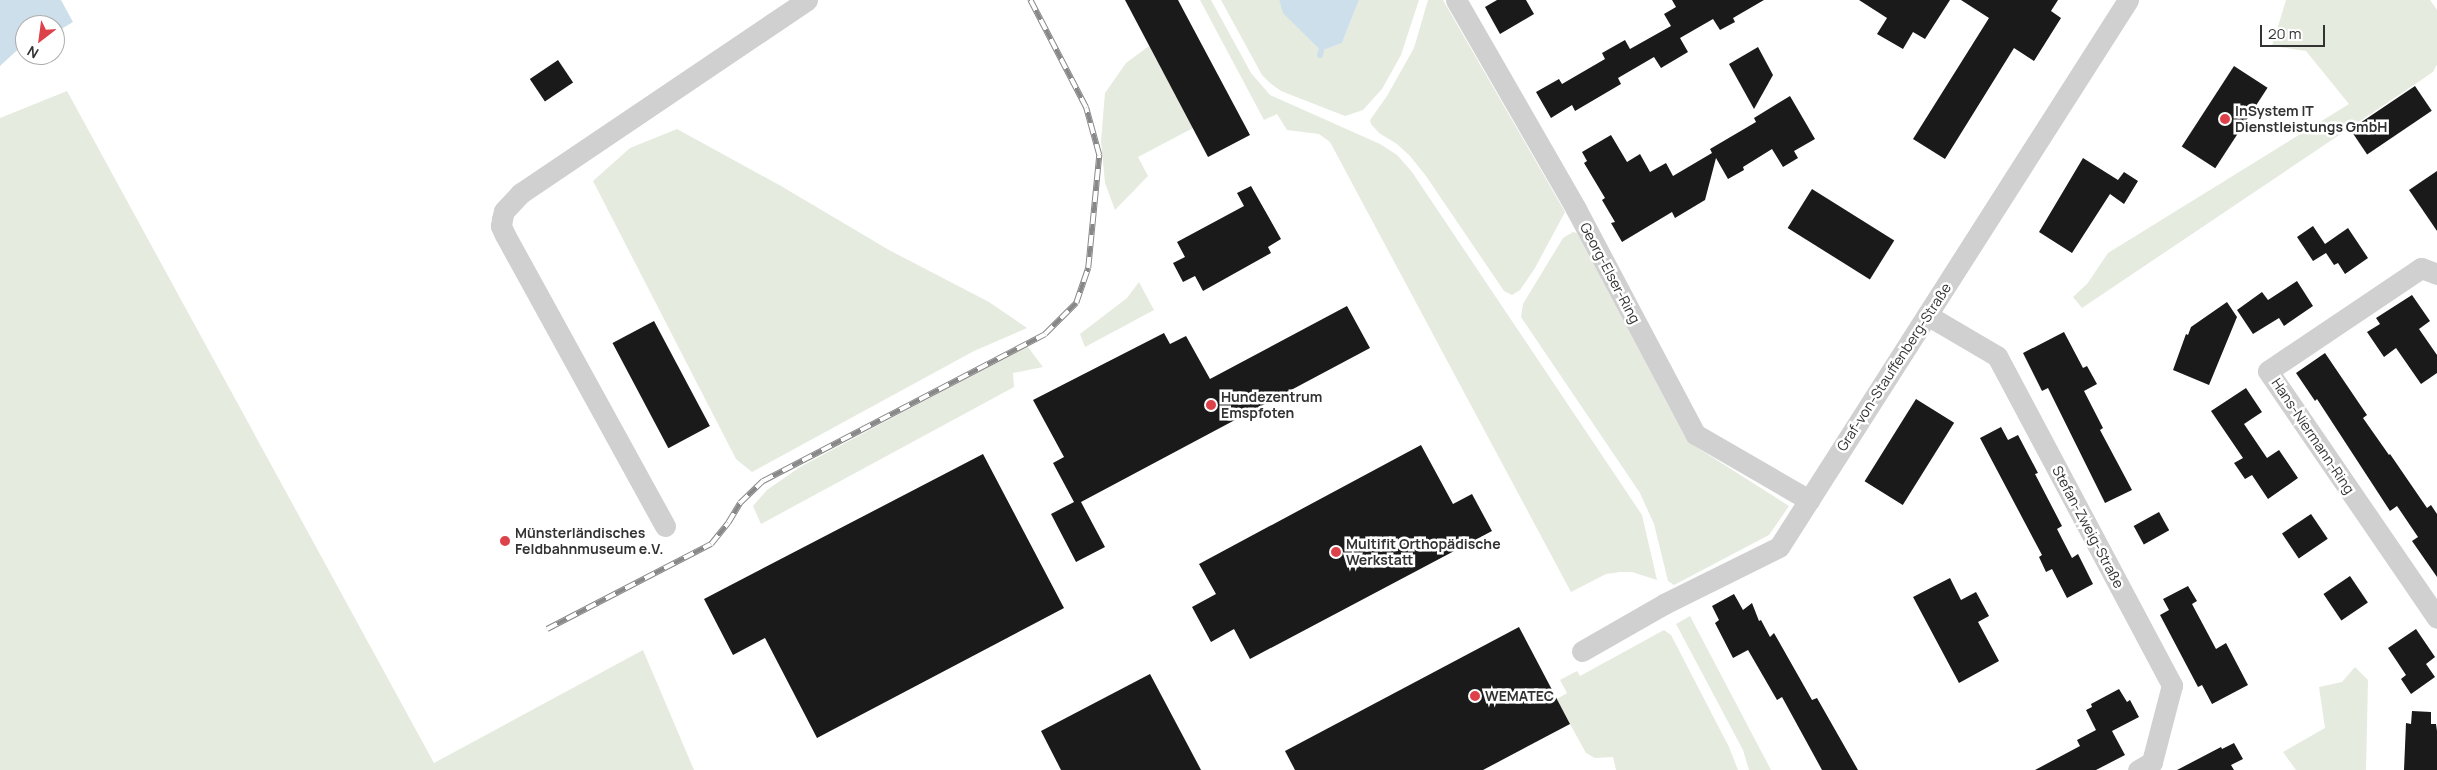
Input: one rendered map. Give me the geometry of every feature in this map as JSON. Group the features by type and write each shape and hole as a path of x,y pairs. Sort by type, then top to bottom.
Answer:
{"street":[{"path":"665,526 505,235 501,226 502,218 504,211 521,193 807,0"},
{"name":"Georg-Elser-Ring","path":"1456,0 1576,209 1694,434 1809,500"},
{"name":"Graf-von-Stauffenberg-Straße","path":"1582,651 1664,604 1780,547 2128,0"},
{"name":"Hans-Niermann-Ring","path":"2437,274 2421,268 2268,371 2437,618"},
{"name":"Stefan-Zweig-Straße","path":"1927,315 1997,356 2172,685 2148,767"}],"shaded area":[{"path":"1200,0 1211,0 1251,73 1270,95 1380,144 1397,155 1412,172 1642,515 1657,580 1632,572 1620,572 1606,574 1571,592 1330,142 1319,134 1287,130 1277,114 1264,120"},
{"path":"1221,0 1279,0 1284,13 1321,51 1342,43 1359,0 1419,0 1401,55 1382,89 1363,110 1345,116 1281,91 1270,83 1262,75"},
{"path":"1428,0 1443,0 1565,212 1535,268 1520,290 1512,295 1504,291 1426,176 1410,156 1397,144 1379,133 1371,124 1370,120 1387,96 1414,48"},
{"path":"2286,0 2430,0 2437,10 2437,64 2433,72 2082,308 2073,297 2087,284 2108,253 2349,104 2306,51 2272,46"},
{"path":"1149,46 1193,128 1138,157 1148,176 1115,210 1105,183 1101,141 1105,93 1126,63"},
{"path":"67,91 434,763 643,650 694,770 0,770 0,118"},
{"path":"677,129 781,186 889,250 989,302 1027,328 974,351 752,472 736,459 593,181 630,148"},
{"path":"1573,232 1577,233 1687,441 1789,506 1769,535 1674,585 1668,581 1654,524 1640,493 1521,317 1523,304 1563,238"},
{"path":"1139,282 1154,310 1085,347 1080,334 1127,298"},
{"path":"1027,346 1043,367 1013,373 1014,387 761,524 753,506 767,490 800,467"},
{"path":"1690,616 1771,770 1749,770 1743,750 1676,624"},
{"path":"1664,630 1671,635 1729,747 1738,770 1616,770 1613,757 1595,758 1586,753 1570,724 1557,699 1567,693 1560,680 1577,671 1580,676"},
{"path":"2355,667 2368,680 2366,770 2296,770 2283,752 2325,728 2319,687 2342,682"}],"water":[{"path":"0,0 61,0 73,22 65,27 65,15 15,15 15,52 0,66"},
{"path":"1279,0 1359,0 1342,43 1321,51 1283,13"}],"building":[{"path":"1125,0 1178,0 1250,135 1208,157"},
{"path":"1497,0 1526,0 1534,14 1500,34 1485,7"},
{"path":"1672,0 1764,0 1733,18 1735,22 1720,30 1713,19 1680,38 1688,52 1661,68 1654,57 1618,78 1621,84 1575,111 1572,105 1551,118 1536,92 1559,79 1562,84 1605,59 1602,53 1625,40 1630,49 1671,26 1664,14 1676,7"},
{"path":"1859,0 1950,0 1925,39 1913,32 1903,49 1877,34 1887,18"},
{"path":"1961,0 2058,0 2051,11 2061,18 2034,61 2014,48 1945,159 1913,139 1989,18"},
{"path":"1758,47 1773,75 1754,109 1729,64"},
{"path":"558,60 573,82 545,101 530,79"},
{"name":"InSystem IT Dienstleistungs GmbH","path":"2234,66 2268,88 2215,168 2182,147"},
{"path":"2415,86 2432,111 2367,154 2350,130"},
{"path":"1790,96 1815,139 1794,151 1798,158 1783,167 1772,149 1743,167 1744,170 1728,179 1716,158 1705,200 1675,218 1672,212 1622,242 1611,223 1615,222 1602,200 1605,198 1584,163 1587,161 1582,152 1611,135 1627,162 1640,154 1650,172 1666,163 1673,176 1712,153 1710,149 1756,122 1754,118"},
{"path":"2083,158 2118,180 2124,172 2138,181 2124,204 2110,194 2072,253 2039,232"},
{"path":"2437,171 2437,231 2409,190"},
{"path":"1251,186 1281,239 1268,247 1271,253 1203,291 1195,276 1183,282 1173,263 1185,257 1177,242 1244,206 1237,193"},
{"path":"1812,189 1894,240 1870,279 1788,228"},
{"path":"2313,226 2325,244 2348,228 2368,258 2345,274 2338,263 2334,265 2326,253 2313,261 2297,237"},
{"path":"2297,281 2313,306 2284,326 2279,318 2253,334 2237,310 2262,292 2268,300"},
{"path":"2412,295 2430,321 2419,329 2437,355 2437,373 2421,384 2396,348 2384,357 2367,332 2380,324 2376,318"},
{"path":"2227,302 2237,317 2209,385 2173,370 2186,334 2188,335 2191,327"},
{"path":"1347,306 1370,348 1081,502 1105,547 1076,562 1051,514 1074,502 1053,463 1064,457 1033,400 1164,333 1170,344 1186,336 1210,379"},
{"path":"654,321 710,426 668,448 613,343"},
{"path":"2064,332 2083,368 2087,366 2097,384 2084,391 2103,428 2100,430 2132,490 2105,503 2048,388 2042,391 2023,353"},
{"path":"2325,353 2367,415 2363,418 2427,508 2431,505 2437,514 2437,577 2412,541 2418,537 2397,506 2390,511 2317,399 2315,401 2296,373"},
{"path":"2246,388 2262,412 2244,424 2267,458 2279,450 2298,478 2268,499 2252,475 2245,479 2234,463 2243,458 2211,411"},
{"path":"1916,399 1954,423 1903,505 1865,481"},
{"path":"2001,427 2008,440 2018,435 2038,473 2035,474 2062,526 2057,529 2072,558 2078,554 2093,584 2067,598 2052,569 2046,572 2039,557 2042,555 1980,438"},
{"name":"Multifit Orthopädische Werkstatt","path":"1421,445 1453,504 1472,494 1492,531 1250,659 1234,629 1211,642 1192,607 1216,594 1199,564"},
{"path":"983,454 1064,608 817,738 765,638 733,655 704,599"},
{"path":"2159,512 2169,530 2144,544 2134,526"},
{"path":"2311,514 2328,539 2299,558 2282,534"},
{"path":"2350,576 2368,603 2341,620 2323,594"},
{"path":"1950,578 1961,600 1976,592 1989,616 1978,622 1999,661 1959,683 1913,597"},
{"path":"2188,586 2197,601 2192,604 2216,649 2226,643 2248,685 2212,704 2202,685 2198,687 2160,615 2169,610 2163,599"},
{"path":"1734,594 1743,610 1752,603 1759,621 1761,620 1770,637 1774,633 1812,700 1817,698 1858,770 1822,770 1782,697 1777,700 1748,650 1733,658 1715,623 1719,620 1712,606"},
{"name":"WEMATEC","path":"1519,627 1570,724 1483,770 1295,770 1285,751"},
{"path":"2416,629 2435,657 2426,664 2435,677 2411,694 2401,679 2406,675 2388,648"},
{"path":"1150,674 1201,770 1061,770 1041,731"},
{"path":"2119,689 2127,702 2130,700 2139,717 2112,731 2125,755 2096,770 2035,770 2080,746 2077,740 2096,730 2086,710 2092,707 2091,704"},
{"path":"2412,711 2431,712 2431,724 2436,724 2437,731 2437,770 2404,770 2406,723 2411,724"},
{"path":"2234,743 2243,759 2231,765 2234,770 2177,770 2221,747 2222,749"}],"waterway":[{"path":"1320,55 1321,51"}],"railway":[{"path":"547,629 711,544 728,523 740,503 763,481 1045,334 1076,303 1088,268 1099,155 1086,108 1030,0"}],"place":[{"name":"InSystem IT Dienstleistungs GmbH","path":"2225,119"},
{"name":"Hundezentrum Emspfoten","path":"1211,405"},
{"name":"Münsterländisches Feldbahnmuseum e.V.","path":"505,541"},
{"name":"Multifit Orthopädische Werkstatt","path":"1336,552"},
{"name":"WEMATEC","path":"1475,696"}]}
